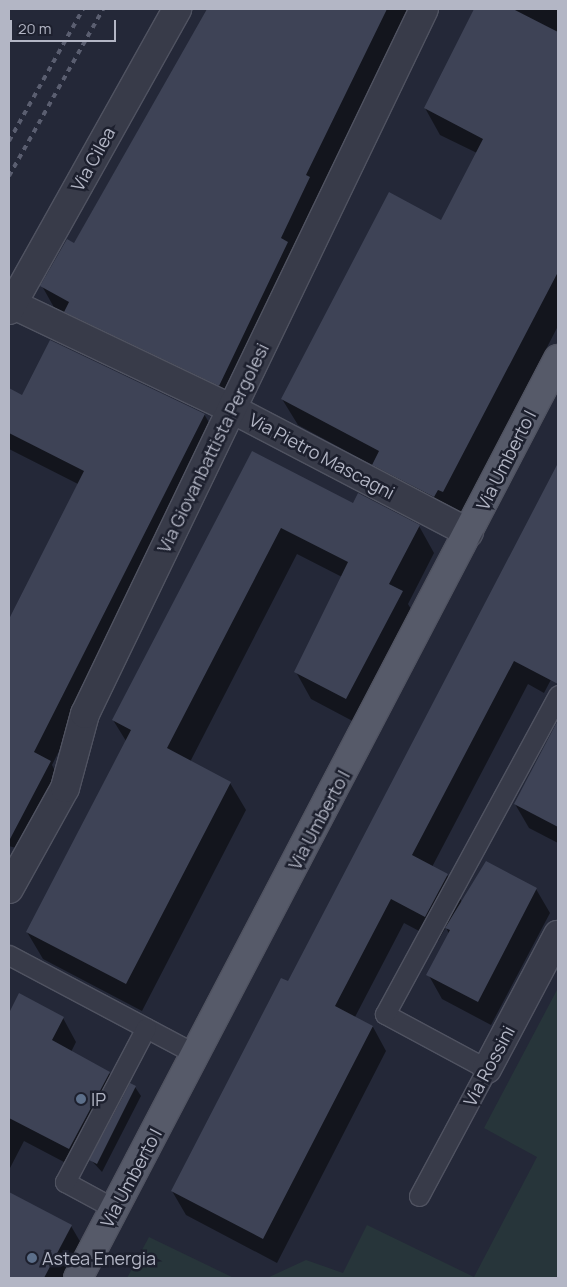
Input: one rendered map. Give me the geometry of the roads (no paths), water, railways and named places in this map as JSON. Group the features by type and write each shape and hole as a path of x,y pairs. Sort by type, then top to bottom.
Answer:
{"main road":[{"name":"Via Umberto I","path":"78,1278 197,1054 558,360"}],"street":[{"name":"Via Cilea","path":"10,307 177,9"},
{"name":"Via Giovanbattista Pergolesi","path":"9,888 65,788 85,714 424,9"},
{"name":"Via Pietro Mascagni","path":"10,307 232,409 469,533"},
{"name":"Via Rossini","path":"487,1069 558,935"}],"lane":[{"path":"487,1069 385,1014 558,695"},
{"path":"9,955 197,1054"},
{"path":"115,1209 65,1182 146,1028"},
{"name":"Via Rossini","path":"419,1196 487,1069"}],"railway":[{"path":"9,141 83,9"},
{"path":"9,176 103,9"}],"place":[{"name":"IP","path":"81,1099"},
{"name":"Astea Energia","path":"32,1258"}]}
